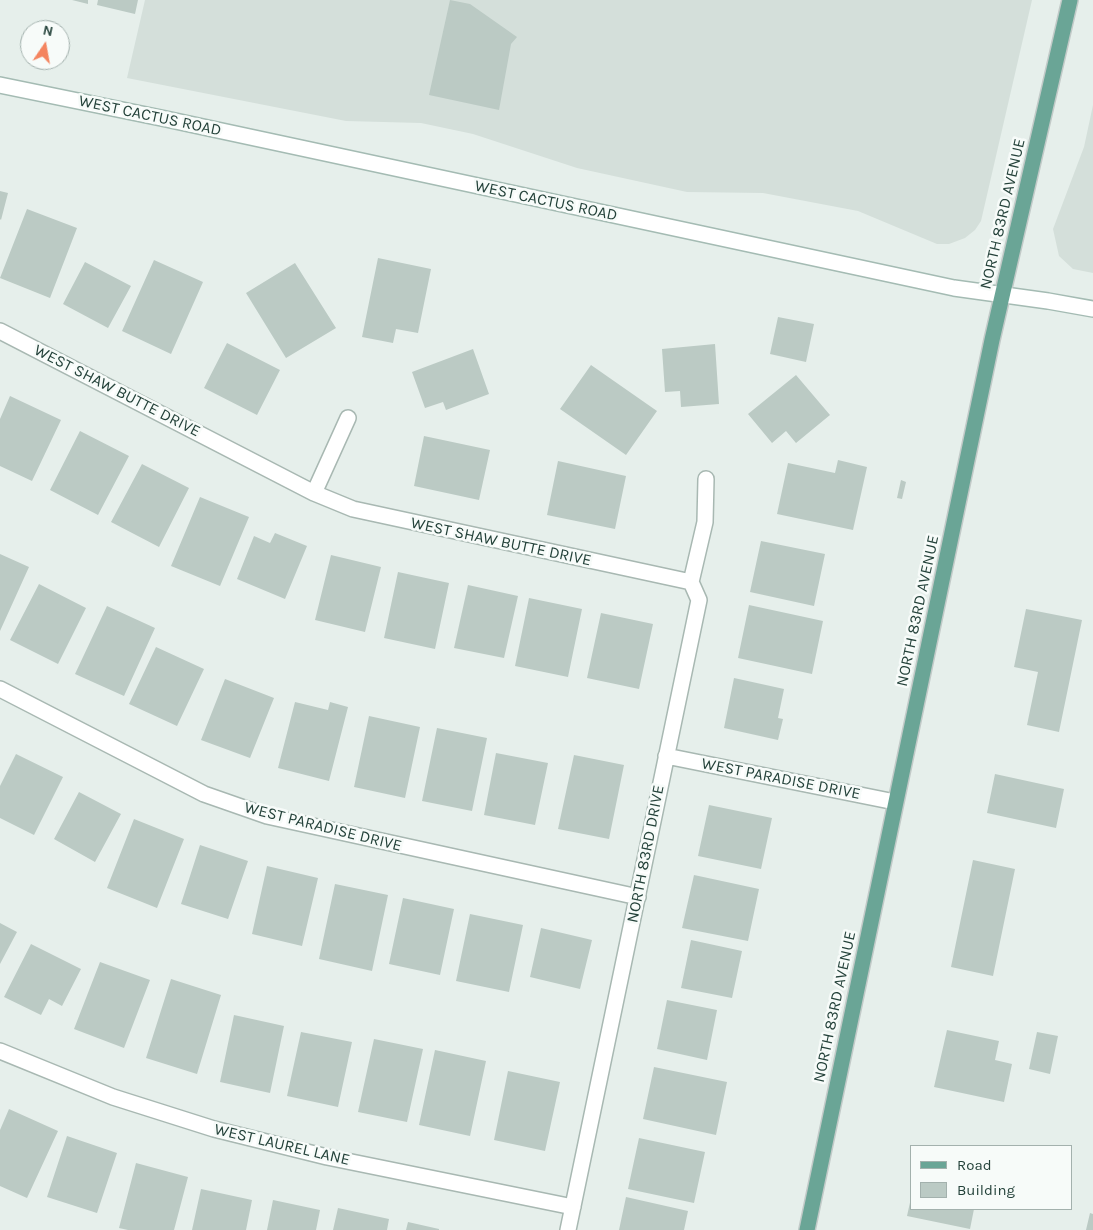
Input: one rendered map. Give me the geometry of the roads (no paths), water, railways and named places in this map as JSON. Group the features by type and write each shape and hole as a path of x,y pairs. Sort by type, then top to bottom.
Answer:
{"main road":[{"name":"NORTH 83RD AVENUE","path":"807,1230 1002,295 1070,0"}],"street":[{"name":"WEST CACTUS ROAD","path":"0,85 944,286 1093,310"},
{"name":"WEST SHAW BUTTE DRIVE","path":"0,331 314,493 353,509 691,582"},
{"path":"314,493 348,418"},
{"name":"NORTH 83RD DRIVE","path":"568,1230 699,600 691,582 704,522 706,480"},
{"name":"WEST PARADISE DRIVE","path":"0,689 204,794 267,816 638,897"},
{"name":"WEST PARADISE DRIVE","path":"666,756 895,802"},
{"name":"WEST LAUREL LANE","path":"0,1051 113,1097 214,1129 327,1156 573,1207"}]}
